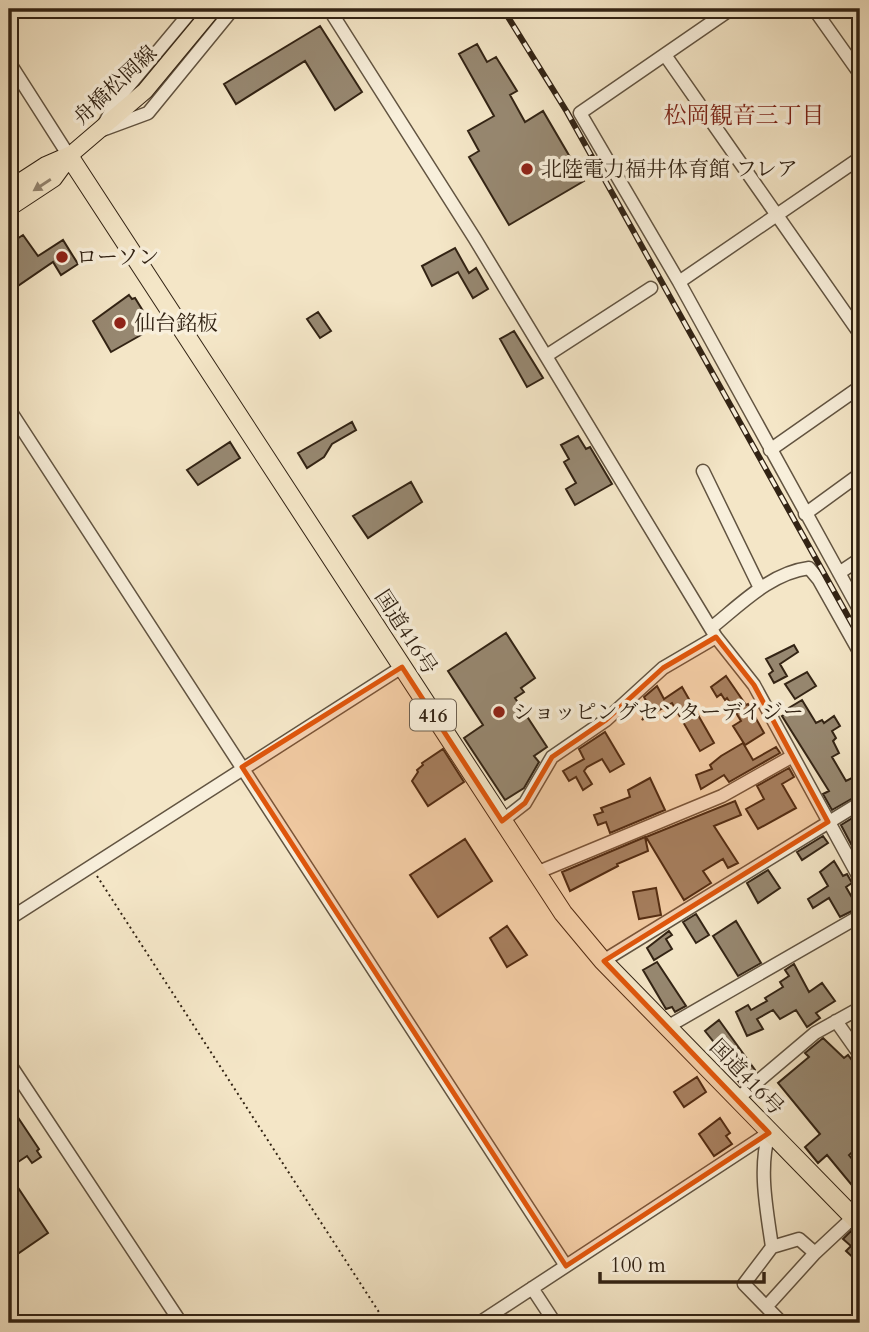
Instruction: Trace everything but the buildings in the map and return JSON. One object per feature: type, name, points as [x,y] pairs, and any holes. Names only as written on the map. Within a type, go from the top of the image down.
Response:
[{"type":"highway","points":[[9,190],[46,166],[69,156]]},
{"type":"highway","points":[[9,207],[53,178],[69,156]]},
{"type":"highway","name":"国道416号","points":[[69,156],[571,924],[603,961],[769,1133],[858,1217]]},
{"type":"main road","name":"舟橋松岡線","points":[[69,156],[145,91],[213,9]]},
{"type":"street","points":[[102,130],[117,100],[193,9]]},
{"type":"street","points":[[102,130],[148,113],[233,9]]},
{"type":"street","points":[[329,9],[546,356],[714,633],[754,685],[860,879]]},
{"type":"street","points":[[732,9],[580,113],[679,282],[860,611]]},
{"type":"street","points":[[814,9],[860,74]]},
{"type":"street","points":[[665,55],[860,334]]},
{"type":"street","points":[[9,62],[69,156]]},
{"type":"street","points":[[679,282],[860,158]]},
{"type":"street","points":[[546,356],[651,288]]},
{"type":"street","points":[[770,450],[860,387]]},
{"type":"street","points":[[9,409],[566,1266]]},
{"type":"street","points":[[704,471],[760,588]]},
{"type":"street","points":[[805,514],[860,474]]},
{"type":"street","points":[[839,573],[860,559]]},
{"type":"street","points":[[502,821],[525,803],[552,757],[606,720],[663,668],[714,633],[760,588],[792,570],[808,568],[819,580],[860,653]]},
{"type":"street","points":[[9,919],[242,767],[402,667]]},
{"type":"street","points":[[536,873],[722,796],[791,757]]},
{"type":"street","points":[[603,961],[860,803]]},
{"type":"street","points":[[667,1027],[860,916]]},
{"type":"street","points":[[737,1099],[816,1033],[860,1008]]},
{"type":"street","points":[[836,1021],[860,1055]]},
{"type":"street","points":[[9,1063],[181,1323]]},
{"type":"street","points":[[479,1323],[769,1133]]},
{"type":"street","points":[[769,1133],[766,1145],[766,1217],[772,1247]]},
{"type":"street","points":[[767,1306],[814,1253],[858,1217]]},
{"type":"street","points":[[782,1323],[744,1284],[772,1247],[799,1239],[814,1253]]},
{"type":"street","points":[[532,1288],[555,1323]]},
{"type":"path","points":[[91,866],[386,1323]]},
{"type":"highlighted area","points":[[716,637],[754,685],[828,822],[604,961],[769,1133],[566,1266],[242,767],[402,667],[502,821],[525,803],[552,757],[606,720],[663,668]]},
{"type":"railway","points":[[503,9],[567,112],[860,638]]},
{"type":"place","name":"北陸電力福井体育館 フレア","points":[[527,169]]},
{"type":"place","name":"ローソン","points":[[62,257]]},
{"type":"place","name":"仙台銘板","points":[[120,323]]},
{"type":"place","name":"ショッピングセンターデイジー","points":[[499,712]]},
{"type":"district","name":"松岡観音三丁目","points":[[744,115]]}]
